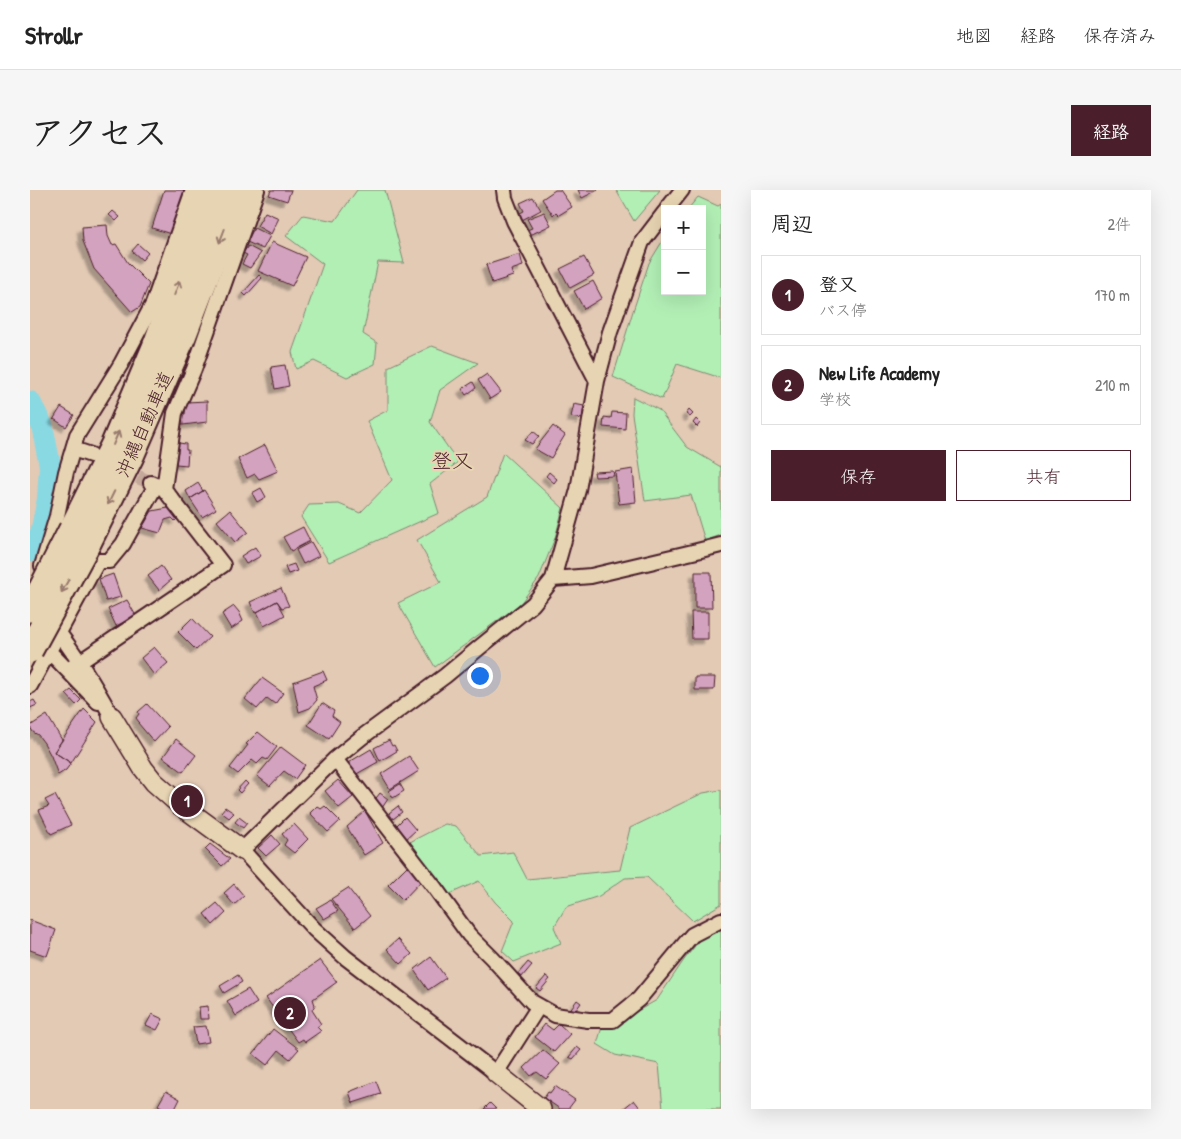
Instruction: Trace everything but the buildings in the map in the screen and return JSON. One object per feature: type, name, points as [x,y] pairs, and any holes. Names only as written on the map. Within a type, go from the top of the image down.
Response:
[{"type":"highway","name":"沖縄自動車道","points":[[37,659],[114,444],[151,356],[213,190]]},
{"type":"highway","name":"沖縄自動車道","points":[[30,609],[42,588],[80,536],[131,456],[184,334],[239,190]]},
{"type":"street","points":[[42,566],[57,516],[66,472],[78,435],[121,364],[153,304],[193,190]]},
{"type":"street","points":[[30,686],[37,659],[59,633],[98,561],[109,561],[123,544],[157,486],[176,413],[194,369],[257,190]]},
{"type":"street","points":[[504,190],[504,198],[514,221],[597,381]]},
{"type":"street","points":[[671,205],[682,190]]},
{"type":"street","points":[[242,850],[335,759],[480,648],[533,604],[553,579],[578,490],[597,381],[610,332],[642,242],[661,217]]},
{"type":"street","points":[[73,449],[91,455]]},
{"type":"street","points":[[37,659],[74,666],[223,565],[157,486]]},
{"type":"street","points":[[553,579],[591,576],[721,545]]},
{"type":"street","points":[[30,597],[59,633],[74,666],[112,717],[143,768],[154,782],[179,804],[242,850],[314,930],[345,957],[541,1109]]},
{"type":"street","points":[[30,632],[37,659]]},
{"type":"street","points":[[335,759],[469,935],[532,1002],[555,1015],[588,1020],[613,1020],[639,999],[692,935],[721,920]]},
{"type":"street","points":[[496,1073],[539,1006]]},
{"type":"green space","points":[[357,190],[385,190],[404,263],[378,262],[363,334],[377,343],[375,364],[347,377],[314,361],[296,369],[292,352],[323,264],[286,236],[303,215],[335,221]]},
{"type":"green space","points":[[616,190],[660,190],[634,221]]},
{"type":"green space","points":[[698,197],[718,206],[721,204],[721,378],[677,364],[662,399],[613,377],[649,263],[661,244],[661,295],[706,295],[706,205],[691,205]]},
{"type":"green space","points":[[432,346],[478,363],[440,390],[430,422],[458,462],[430,484],[439,513],[329,562],[301,517],[309,505],[339,504],[360,513],[392,480],[367,421],[388,410],[388,367]]},
{"type":"green space","points":[[633,397],[659,410],[687,447],[721,467],[721,535],[705,541],[691,495],[645,501],[632,414]]},
{"type":"green space","points":[[503,453],[563,508],[555,538],[539,578],[520,604],[435,667],[398,603],[441,582],[417,540],[487,497]]},
{"type":"green space","points":[[721,790],[721,904],[693,921],[647,877],[625,878],[599,896],[566,907],[554,927],[561,943],[514,962],[502,951],[514,921],[495,902],[479,881],[445,896],[408,843],[445,824],[456,826],[481,856],[513,852],[527,879],[620,870],[630,828],[703,793]]},
{"type":"green space","points":[[721,918],[721,1109],[663,1109],[659,1064],[615,1055],[597,1044],[602,1027],[618,1022],[657,1000],[684,960],[712,924]]},
{"type":"waterway","points":[[30,402],[42,425],[50,466],[48,499],[41,533],[30,551]]},
{"type":"tunnel","points":[[119,468],[151,483]]},
{"type":"place","name":"登又","points":[[187,801]]},
{"type":"place","name":"New Life Academy","points":[[290,1013]]},
{"type":"district","name":"登又","points":[[452,461]]}]
